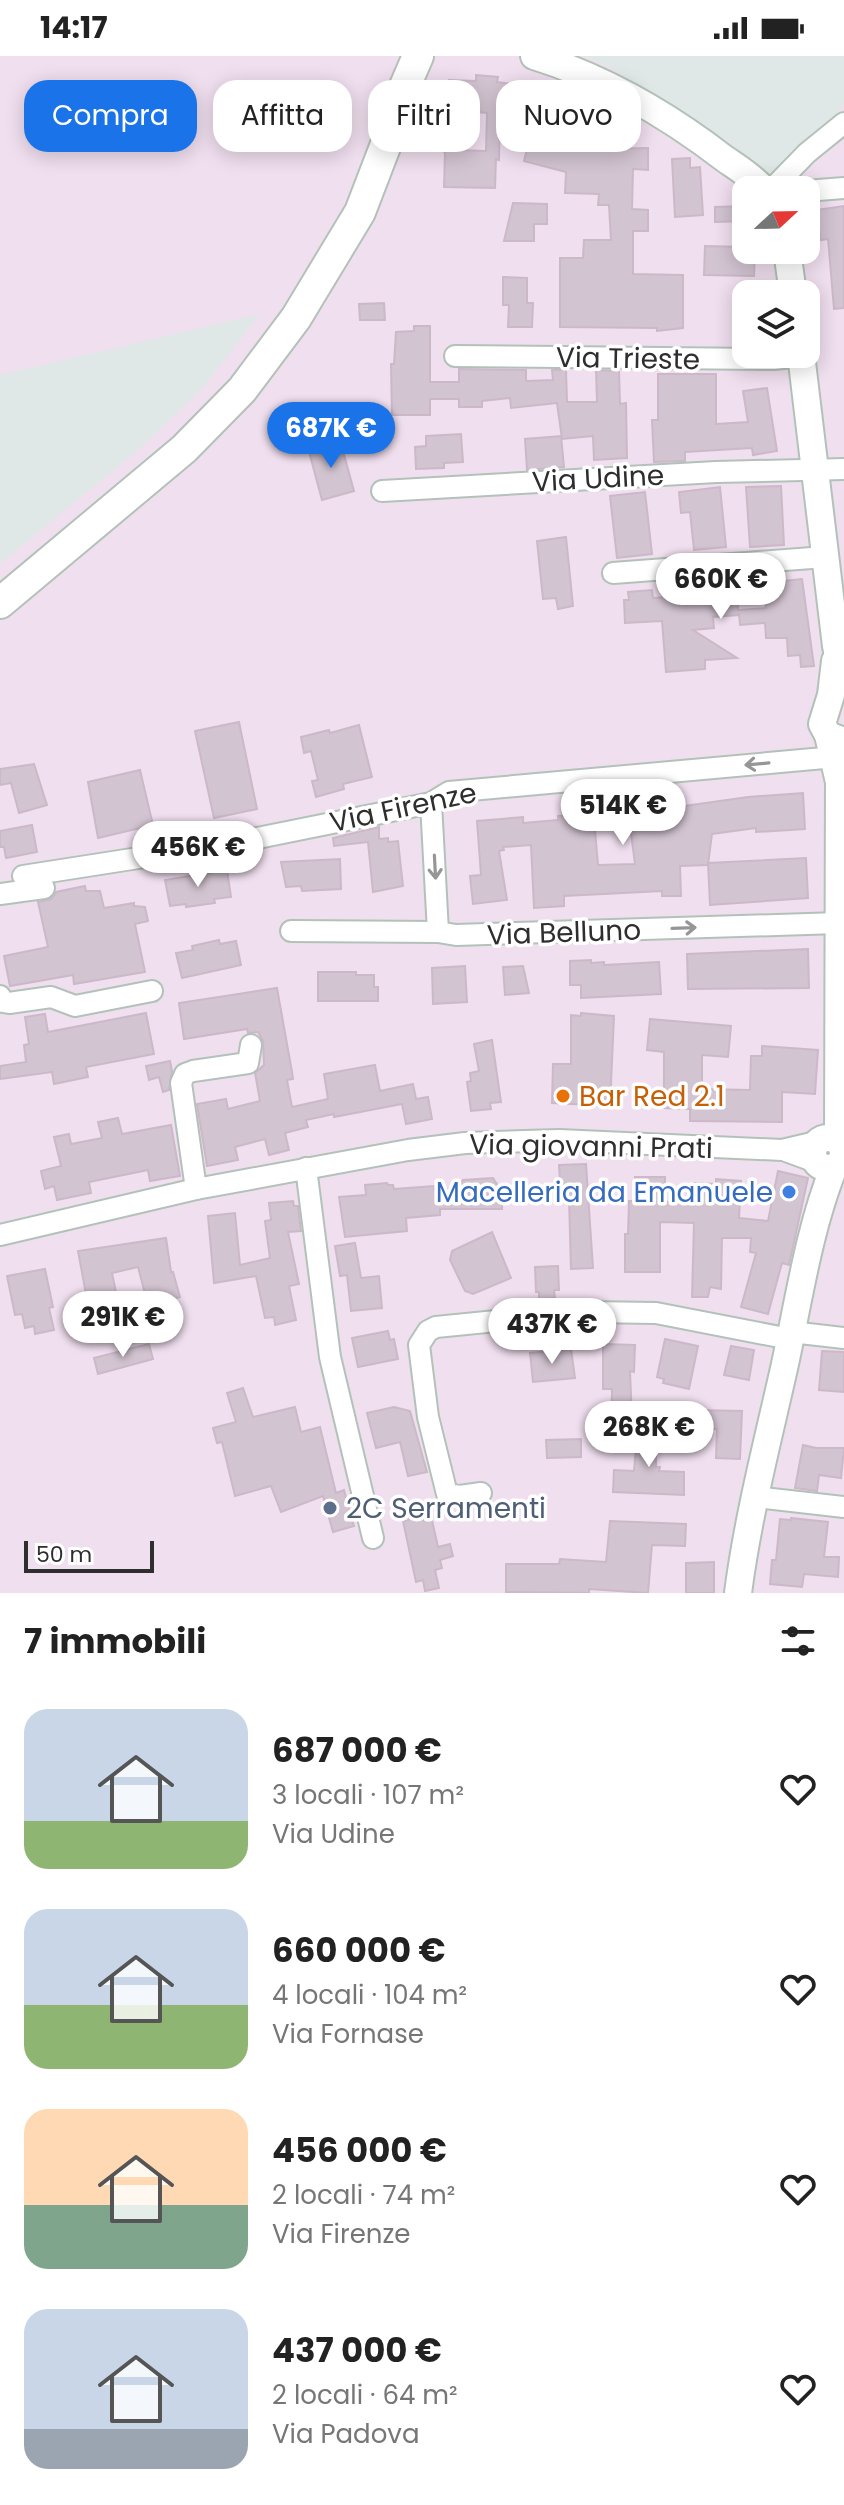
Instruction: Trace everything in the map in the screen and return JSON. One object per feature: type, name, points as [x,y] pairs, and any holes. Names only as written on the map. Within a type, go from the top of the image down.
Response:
[{"type":"main road","points":[[394,56],[397,80]]},
{"type":"main road","points":[[408,80],[418,56]]},
{"type":"main road","points":[[0,603],[184,449],[242,390],[296,318],[360,212],[383,152]]},
{"type":"main road","points":[[0,620],[45,582],[55,558]]},
{"type":"street","points":[[534,56],[582,73],[621,92],[712,149],[746,176]]},
{"type":"street","points":[[785,176],[844,123]]},
{"type":"street","points":[[820,190],[844,188]]},
{"type":"street","name":"Via Trieste","points":[[455,356],[732,359]]},
{"type":"street","points":[[803,368],[836,646],[844,683]]},
{"type":"street","name":"Via Udine","points":[[382,491],[716,472],[844,469]]},
{"type":"street","points":[[613,573],[825,557]]},
{"type":"street","points":[[738,1593],[755,1497],[818,1214],[824,1153],[838,1098],[838,754],[824,730],[822,718],[836,705],[836,646]]},
{"type":"street","name":"Via Firenze","points":[[23,876],[228,844],[431,803],[449,792],[838,754]]},
{"type":"street","points":[[431,803],[438,932]]},
{"type":"street","points":[[0,894],[44,888]]},
{"type":"street","name":"Via Belluno","points":[[291,931],[438,932],[456,935],[838,923]]},
{"type":"street","points":[[0,996],[3,1002],[9,1003],[51,997],[75,1006],[152,991]]},
{"type":"street","points":[[196,1189],[181,1083],[185,1074],[193,1071],[248,1063],[251,1045]]},
{"type":"street","name":"Via giovanni Prati","points":[[0,1235],[196,1189],[408,1150],[499,1141],[559,1140],[824,1153]]},
{"type":"street","points":[[306,1168],[330,1357],[373,1538]]},
{"type":"street","points":[[481,1493],[447,1494],[428,1417],[419,1345],[428,1331],[436,1327],[587,1312],[656,1313],[791,1335],[844,1338]]},
{"type":"street","points":[[755,1497],[844,1507]]},
{"type":"shaded area","points":[[581,56],[844,56],[844,104],[834,121],[779,171],[764,174],[729,142],[641,87],[641,80],[631,80],[610,67]]},
{"type":"shaded area","points":[[260,314],[201,390],[137,451],[0,564],[0,375]]},
{"type":"building","points":[[476,75],[498,77],[496,152],[499,152],[499,160],[496,159],[495,188],[444,187],[445,152],[486,151],[487,113],[480,112],[480,80],[476,80]]},
{"type":"building","points":[[641,148],[648,148],[648,170],[633,169],[632,209],[648,210],[648,231],[633,231],[633,274],[683,275],[683,328],[657,331],[657,328],[560,327],[560,258],[583,258],[584,240],[611,240],[609,205],[598,205],[599,194],[565,193],[566,172],[524,161],[526,152],[641,152]]},
{"type":"building","points":[[690,158],[690,168],[700,167],[703,215],[675,217],[672,159]]},
{"type":"building","points":[[513,203],[547,204],[547,224],[534,224],[534,241],[504,241]]},
{"type":"building","points":[[732,206],[732,221],[715,222],[715,207]]},
{"type":"building","points":[[844,206],[844,308],[834,309],[828,239],[821,240],[820,209]]},
{"type":"building","points":[[705,246],[732,247],[732,264],[754,264],[754,276],[704,275]]},
{"type":"building","points":[[503,277],[527,278],[527,303],[533,303],[532,327],[508,327],[509,305],[503,305]]},
{"type":"building","points":[[384,303],[385,320],[360,320],[359,304]]},
{"type":"building","points":[[414,326],[430,326],[430,382],[459,382],[459,369],[526,370],[526,381],[553,380],[552,370],[566,370],[567,402],[597,402],[596,370],[619,371],[620,404],[626,403],[627,458],[594,460],[593,436],[562,439],[557,403],[511,408],[510,398],[482,401],[482,407],[459,407],[459,399],[430,399],[430,415],[392,415],[391,364],[394,364],[396,332],[414,331]]},
{"type":"building","points":[[658,374],[716,374],[716,424],[748,422],[743,391],[767,388],[777,451],[753,455],[752,448],[685,452],[685,461],[654,462],[652,420],[658,420]]},
{"type":"building","points":[[461,434],[463,462],[444,463],[444,468],[416,469],[415,447],[426,446],[426,436]]},
{"type":"building","points":[[561,436],[564,467],[527,470],[525,439]]},
{"type":"building","points":[[340,440],[354,491],[322,500],[308,448]]},
{"type":"building","points":[[781,486],[784,545],[750,547],[746,487]]},
{"type":"building","points":[[720,487],[726,547],[694,550],[690,512],[681,513],[679,492]]},
{"type":"building","points":[[645,492],[652,554],[617,558],[610,496]]},
{"type":"building","points":[[566,537],[573,606],[558,609],[556,598],[543,599],[537,541]]},
{"type":"building","points":[[802,579],[814,666],[801,667],[800,655],[788,656],[787,638],[766,638],[765,623],[740,625],[739,613],[713,617],[714,628],[693,630],[737,658],[705,660],[705,669],[666,672],[662,621],[625,623],[624,600],[629,600],[628,592],[652,590],[653,598],[683,596],[683,589],[737,585],[738,610],[766,608],[763,587],[774,585],[774,582]]},
{"type":"building","points":[[239,722],[257,809],[214,818],[195,731]]},
{"type":"building","points":[[359,725],[372,777],[343,784],[344,789],[316,797],[312,781],[318,780],[311,751],[304,753],[301,737]]},
{"type":"building","points":[[34,764],[47,805],[19,813],[11,783],[0,785],[0,769]]},
{"type":"building","points":[[140,770],[153,825],[98,838],[88,782]]},
{"type":"building","points":[[803,793],[805,829],[756,832],[756,828],[712,834],[708,865],[680,866],[681,896],[662,896],[662,891],[564,896],[564,906],[534,908],[531,845],[503,847],[504,850],[499,851],[507,900],[473,904],[470,876],[481,875],[477,821],[523,817],[523,823],[583,815],[583,819],[594,818],[598,865],[635,864],[631,833],[623,834],[619,805],[650,801],[652,809],[663,809]]},
{"type":"building","points":[[32,825],[37,852],[6,858],[4,847],[0,847],[0,831]]},
{"type":"building","points":[[379,827],[379,839],[398,841],[403,886],[373,892],[368,842],[334,846],[333,838]]},
{"type":"building","points":[[806,858],[808,898],[710,905],[708,863]]},
{"type":"building","points":[[340,859],[341,889],[302,891],[301,886],[286,887],[281,862]]},
{"type":"building","points":[[227,870],[231,897],[214,899],[215,903],[170,906],[165,880]]},
{"type":"building","points":[[85,886],[86,891],[100,891],[104,908],[134,903],[134,906],[145,907],[148,921],[135,924],[145,972],[74,984],[73,975],[10,986],[4,956],[48,947],[38,902],[51,899],[56,892]]},
{"type":"building","points":[[219,940],[220,944],[236,941],[241,965],[182,978],[176,953]]},
{"type":"building","points":[[808,949],[809,988],[688,989],[687,954]]},
{"type":"building","points":[[591,960],[591,963],[604,962],[604,965],[659,962],[661,994],[581,998],[581,985],[570,985],[570,961]]},
{"type":"building","points":[[465,966],[467,1002],[433,1004],[432,968]]},
{"type":"building","points":[[523,966],[529,993],[505,995],[503,967]]},
{"type":"building","points":[[318,972],[374,975],[378,1001],[318,1001]]},
{"type":"building","points":[[277,988],[293,1079],[287,1080],[292,1107],[328,1099],[324,1074],[375,1065],[380,1091],[413,1084],[416,1099],[428,1097],[432,1119],[406,1124],[402,1104],[334,1117],[334,1114],[306,1120],[308,1127],[285,1133],[289,1150],[269,1155],[265,1139],[235,1147],[238,1160],[207,1166],[197,1104],[226,1099],[228,1109],[260,1101],[255,1073],[264,1065],[263,1041],[258,1032],[248,1033],[247,1029],[184,1039],[179,1003]]},
{"type":"building","points":[[146,1013],[154,1054],[86,1067],[88,1077],[54,1084],[52,1072],[0,1079],[0,1066],[26,1062],[24,1045],[29,1044],[25,1017],[45,1014],[48,1032]]},
{"type":"building","points":[[581,1013],[614,1016],[610,1106],[552,1103],[553,1064],[571,1064],[571,1015],[581,1016]]},
{"type":"building","points":[[650,1019],[731,1026],[728,1057],[702,1055],[702,1089],[750,1090],[751,1056],[762,1056],[762,1046],[818,1050],[815,1094],[782,1092],[782,1122],[690,1121],[690,1109],[664,1108],[664,1052],[647,1050]]},
{"type":"building","points":[[492,1040],[501,1102],[490,1103],[491,1109],[471,1111],[467,1082],[471,1081],[470,1073],[479,1071],[474,1044]]},
{"type":"building","points":[[170,1061],[169,1090],[163,1092],[159,1077],[149,1080],[146,1066]]},
{"type":"building","points":[[118,1118],[122,1134],[171,1125],[180,1176],[150,1181],[148,1170],[89,1182],[91,1193],[57,1200],[54,1186],[45,1189],[41,1171],[61,1166],[54,1137],[69,1134],[71,1144],[102,1138],[98,1122]]},
{"type":"building","points":[[586,1164],[593,1268],[571,1269],[569,1199],[556,1200],[555,1181],[560,1181],[559,1165]]},
{"type":"building","points":[[778,1171],[808,1178],[789,1265],[782,1263],[768,1314],[741,1307],[756,1253],[750,1252],[751,1238],[722,1238],[721,1289],[710,1287],[708,1297],[692,1297],[694,1223],[660,1222],[660,1272],[625,1272],[625,1234],[628,1234],[629,1201],[635,1201],[635,1177],[665,1177],[665,1202],[693,1200],[694,1183],[716,1184],[716,1179],[741,1181],[739,1218],[768,1221]]},
{"type":"building","points":[[493,1178],[502,1192],[502,1209],[440,1209],[440,1215],[406,1218],[407,1231],[345,1237],[339,1197],[366,1195],[365,1185],[387,1183],[394,1189],[434,1186],[434,1190],[457,1188],[463,1180]]},
{"type":"building","points":[[293,1201],[294,1206],[298,1206],[301,1231],[288,1232],[299,1284],[289,1286],[296,1320],[275,1325],[274,1317],[265,1318],[256,1276],[214,1283],[208,1216],[235,1213],[240,1265],[270,1258],[265,1221],[271,1220],[269,1203]]},
{"type":"building","points":[[492,1232],[511,1278],[473,1294],[465,1291],[450,1260],[452,1251]]},
{"type":"building","points":[[166,1238],[171,1272],[180,1297],[148,1305],[138,1267],[112,1273],[118,1302],[111,1303],[115,1328],[82,1335],[77,1307],[88,1305],[78,1251]]},
{"type":"building","points":[[355,1243],[361,1278],[379,1276],[382,1308],[351,1311],[347,1275],[340,1276],[335,1246]]},
{"type":"building","points":[[558,1266],[559,1290],[554,1290],[555,1298],[539,1299],[535,1267]]},
{"type":"building","points":[[45,1269],[54,1330],[35,1334],[34,1326],[25,1328],[22,1314],[15,1315],[7,1276]]},
{"type":"building","points":[[388,1331],[390,1340],[394,1339],[398,1359],[358,1367],[352,1338]]},
{"type":"building","points":[[665,1339],[698,1346],[689,1389],[663,1383],[664,1379],[657,1377]]},
{"type":"building","points":[[149,1344],[153,1359],[98,1374],[94,1358]]},
{"type":"building","points":[[603,1344],[635,1345],[634,1372],[630,1371],[633,1444],[611,1444],[612,1389],[603,1389]]},
{"type":"building","points":[[731,1346],[754,1350],[749,1380],[724,1375]]},
{"type":"building","points":[[571,1349],[575,1378],[533,1382],[530,1353]]},
{"type":"building","points":[[822,1351],[844,1352],[844,1392],[819,1390]]},
{"type":"building","points":[[243,1388],[253,1417],[295,1407],[301,1432],[320,1427],[336,1493],[344,1490],[354,1526],[333,1532],[323,1496],[281,1512],[271,1486],[235,1496],[222,1442],[217,1443],[213,1428],[236,1422],[227,1393]]},
{"type":"building","points":[[394,1407],[410,1411],[427,1472],[408,1476],[400,1442],[376,1448],[367,1413]]},
{"type":"building","points":[[650,1407],[656,1408],[656,1467],[660,1467],[659,1471],[684,1472],[684,1495],[613,1492],[614,1470],[634,1471],[636,1448],[641,1449]]},
{"type":"building","points":[[697,1410],[742,1411],[740,1459],[716,1458],[717,1429],[696,1428]]},
{"type":"building","points":[[581,1439],[581,1457],[547,1458],[546,1440]]},
{"type":"building","points":[[803,1445],[844,1448],[841,1478],[819,1475],[817,1491],[795,1488]]},
{"type":"building","points":[[421,1505],[424,1521],[432,1520],[438,1547],[450,1544],[453,1556],[440,1560],[442,1568],[435,1570],[439,1588],[425,1591],[423,1580],[416,1582],[403,1521],[409,1520],[406,1508]]},
{"type":"building","points":[[780,1519],[828,1522],[824,1557],[839,1557],[838,1577],[804,1574],[802,1587],[770,1584]]},
{"type":"building","points":[[610,1521],[686,1524],[685,1546],[652,1545],[648,1593],[589,1589],[589,1593],[506,1592],[506,1564],[559,1564],[560,1559],[606,1562]]},
{"type":"building","points":[[714,1562],[714,1593],[686,1593],[686,1563]]},
{"type":"place","name":"Bar Red 2.1","points":[[563,1096]]},
{"type":"place","name":"Macelleria da Emanuele","points":[[789,1192]]},
{"type":"place","name":"2C Serramenti","points":[[330,1508]]}]
